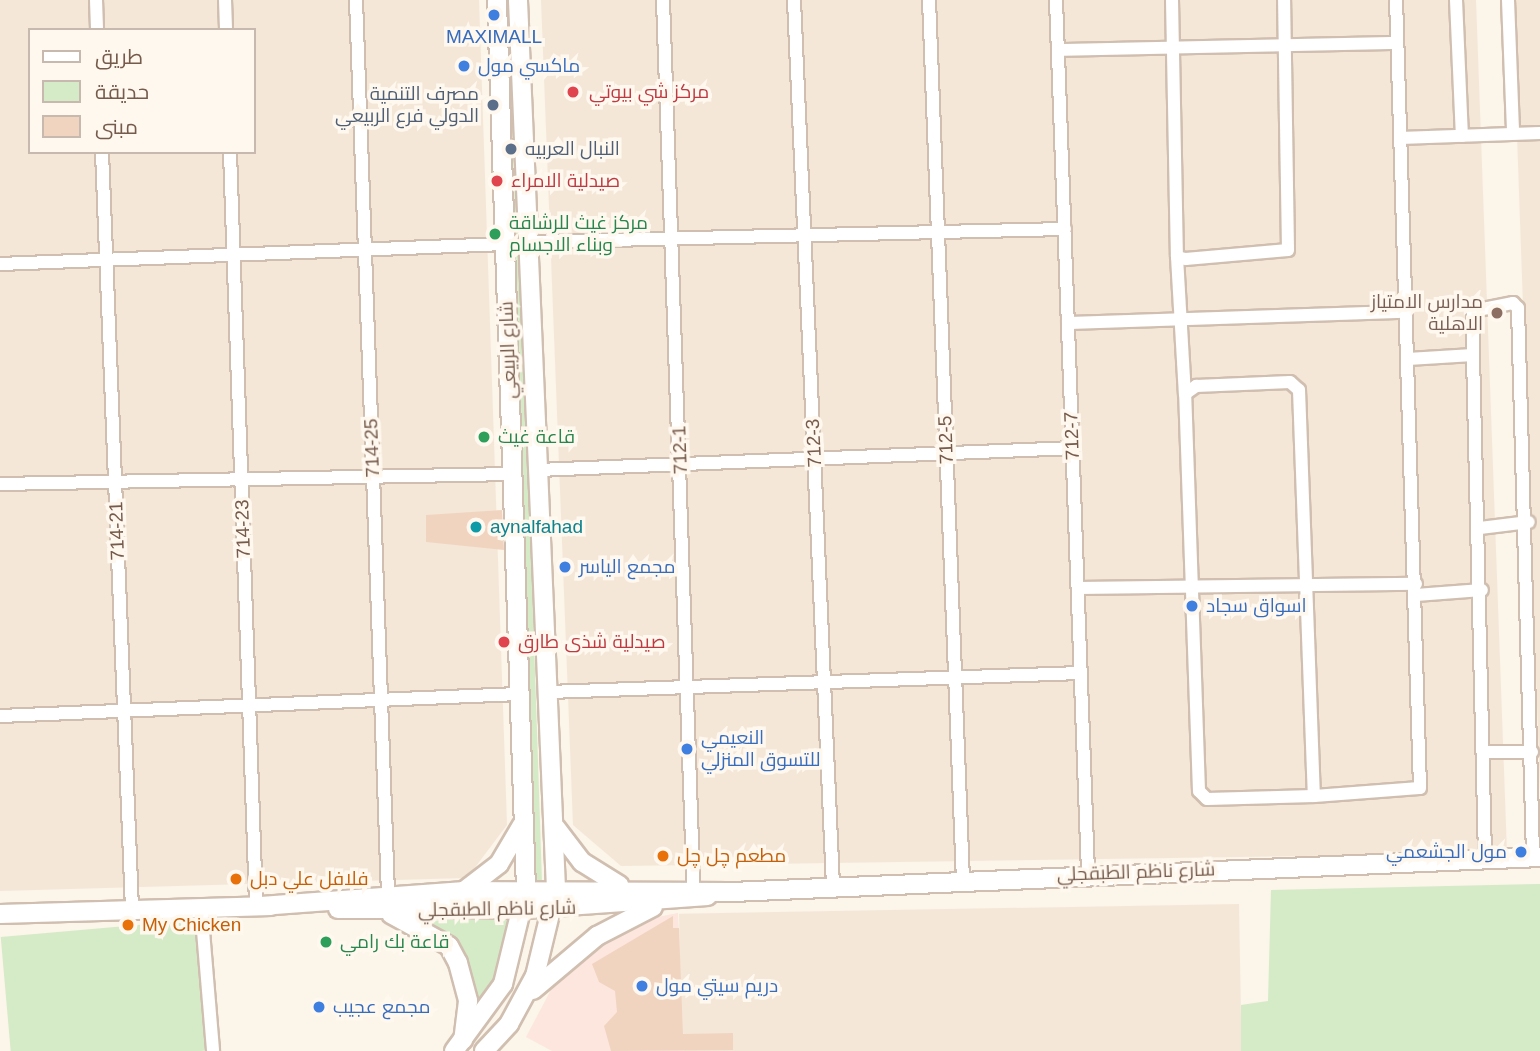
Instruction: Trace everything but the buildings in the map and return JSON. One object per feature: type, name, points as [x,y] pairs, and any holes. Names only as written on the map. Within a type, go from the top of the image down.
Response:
[{"type":"main road","name":"شارع الربيعي","points":[[459,1046],[503,984],[525,909],[526,890],[497,0]]},
{"type":"main road","name":"شارع الربيعي","points":[[509,1024],[545,952],[555,908],[556,889],[518,0]]},
{"type":"main road","points":[[500,107],[521,107]]},
{"type":"main road","points":[[464,891],[499,864],[524,822]]},
{"type":"main road","points":[[555,826],[598,876],[632,888]]},
{"type":"main road","name":"شارع ناظم الطبقجلي","points":[[386,904],[464,891],[632,888],[694,894],[1088,873],[1537,857]]},
{"type":"main road","name":"شارع ناظم الطبقجلي","points":[[0,914],[386,904],[525,909],[660,904],[694,894]]},
{"type":"main road","points":[[386,904],[449,946],[468,1000],[459,1046]]},
{"type":"main road","points":[[484,1051],[574,952],[660,904]]},
{"type":"street","points":[[96,0],[97,28]]},
{"type":"street","points":[[225,0],[226,28]]},
{"type":"street","name":"714-25","points":[[356,0],[386,904]]},
{"type":"street","name":"712-1","points":[[663,0],[689,687],[694,894]]},
{"type":"street","name":"712-3","points":[[794,0],[833,885]]},
{"type":"street","name":"712-5","points":[[929,0],[963,880]]},
{"type":"street","name":"712-7","points":[[1056,0],[1088,873]]},
{"type":"street","points":[[1172,0],[1178,319],[1185,394],[1201,796],[1314,796],[1420,788],[1396,0]]},
{"type":"street","points":[[1177,257],[1288,250],[1284,0]]},
{"type":"street","points":[[1456,0],[1462,136]]},
{"type":"street","points":[[1508,0],[1513,133]]},
{"type":"street","points":[[1058,50],[1397,43]]},
{"type":"street","points":[[1400,138],[1540,133]]},
{"type":"street","name":"714-21","points":[[102,154],[132,910]]},
{"type":"street","name":"714-23","points":[[230,154],[258,906]]},
{"type":"street","points":[[528,243],[1065,229]]},
{"type":"street","points":[[0,264],[505,244]]},
{"type":"street","points":[[1485,858],[1482,590],[1473,355],[1474,311],[1513,303],[1518,307],[1534,508],[1529,522],[1532,752],[1537,857]]},
{"type":"street","points":[[1068,323],[1406,312]]},
{"type":"street","points":[[1408,359],[1473,355]]},
{"type":"street","points":[[1185,394],[1196,386],[1296,385],[1307,586],[1314,796]]},
{"type":"street","points":[[538,470],[1073,448]]},
{"type":"street","points":[[0,484],[512,474]]},
{"type":"street","points":[[1480,528],[1529,522]]},
{"type":"street","points":[[1078,588],[1307,586],[1482,590]]},
{"type":"street","points":[[548,692],[1081,673]]},
{"type":"street","points":[[0,716],[519,694]]},
{"type":"street","points":[[1484,752],[1532,752]]},
{"type":"street","points":[[201,907],[213,1051]]},
{"type":"shaded area","points":[[0,0],[479,0],[507,825],[467,878],[0,891]]},
{"type":"shaded area","points":[[541,0],[1476,0],[1507,853],[621,866],[573,825]]},
{"type":"shaded area","points":[[1512,0],[1540,0],[1540,790],[1517,135]]},
{"type":"shaded area","points":[[1239,904],[1242,1051],[681,1051],[679,914]]},
{"type":"shaded area","points":[[678,913],[684,1051],[552,1051],[526,1037],[553,986],[586,956],[653,918]]},
{"type":"green space","points":[[512,122],[517,124],[542,883],[536,879]]},
{"type":"green space","points":[[1540,884],[1540,1051],[1241,1051],[1241,1005],[1268,1001],[1271,890]]},
{"type":"green space","points":[[514,916],[497,973],[478,1007],[466,955],[430,921]]},
{"type":"green space","points":[[195,920],[206,1051],[11,1051],[1,937]]},
{"type":"place","name":"MAXIMALL","points":[[494,15]]},
{"type":"place","name":"ماكسي مول","points":[[464,66]]},
{"type":"place","name":"مركز شي بيوتي","points":[[573,92]]},
{"type":"place","name":"مصرف التنمية الدولي فرع الربيعي","points":[[493,105]]},
{"type":"place","name":"النبال العربيه","points":[[511,149]]},
{"type":"place","name":"صيدلية الامراء","points":[[497,181]]},
{"type":"place","name":"مركز غيث للرشاقة وبناء الاجسام","points":[[495,234]]},
{"type":"place","name":"مدارس الامتياز الاهلية","points":[[1497,313]]},
{"type":"place","name":"قاعة غيث","points":[[484,437]]},
{"type":"place","name":"aynalfahad","points":[[476,527]]},
{"type":"place","name":"مجمع الياسر","points":[[565,567]]},
{"type":"place","name":"اسواق سجاد","points":[[1192,606]]},
{"type":"place","name":"صيدلية شذى طارق","points":[[504,642]]},
{"type":"place","name":"النعيمي للتسوق المنزلي","points":[[687,749]]},
{"type":"place","name":"مول الجشعمي","points":[[1521,852]]},
{"type":"place","name":"مطعم چل چل","points":[[663,856]]},
{"type":"place","name":"فلافل علي دبل","points":[[236,879]]},
{"type":"place","name":"My Chicken","points":[[128,925]]},
{"type":"place","name":"قاعة بك رامي","points":[[326,942]]},
{"type":"place","name":"دريم سيتي مول","points":[[642,986]]},
{"type":"place","name":"مجمع عجيب","points":[[319,1007]]}]
